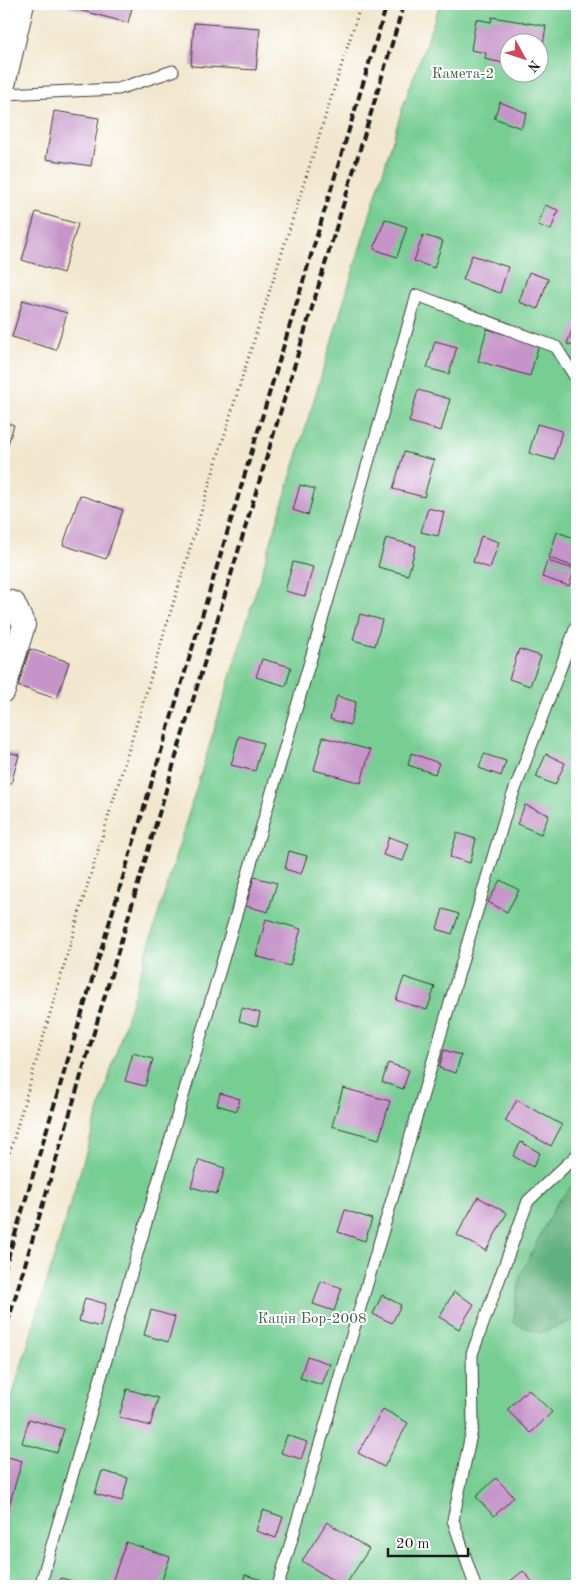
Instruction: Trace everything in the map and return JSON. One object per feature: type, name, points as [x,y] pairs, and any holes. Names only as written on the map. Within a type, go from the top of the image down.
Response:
[{"type":"street","points":[[4,85],[23,4]]},
{"type":"street","points":[[4,600],[14,603],[24,625],[4,691]]},
{"type":"lane","points":[[4,94],[118,89],[174,71]]},
{"type":"lane","points":[[40,1586],[417,295],[556,347],[577,380]]},
{"type":"lane","points":[[278,1586],[506,813],[577,624]]},
{"type":"lane","points":[[475,1586],[453,1520],[473,1425],[472,1354],[528,1201],[577,1156]]},
{"type":"path","points":[[4,1172],[86,890],[236,396],[361,4]]},
{"type":"green space","name":"Кацін Бор-2008","points":[[440,4],[577,4],[577,1586],[4,1586],[4,1423],[403,106]]},
{"type":"green space","points":[[577,1180],[577,1319],[540,1333],[513,1323],[520,1276],[556,1204]]},
{"type":"building","points":[[69,4],[133,4],[128,23],[68,7]]},
{"type":"building","points":[[492,17],[546,26],[545,32],[498,32],[498,62],[485,59],[486,53],[471,50],[476,19],[491,22]]},
{"type":"building","points":[[194,23],[260,28],[256,70],[191,66]]},
{"type":"building","points":[[500,102],[527,113],[521,128],[494,118]]},
{"type":"building","points":[[54,111],[99,118],[91,166],[46,159]]},
{"type":"building","points":[[545,205],[558,210],[551,230],[538,225]]},
{"type":"building","points":[[36,212],[78,224],[63,273],[22,260]]},
{"type":"building","points":[[385,219],[407,227],[397,257],[374,249]]},
{"type":"building","points":[[423,235],[443,241],[434,268],[414,261]]},
{"type":"building","points":[[472,255],[508,267],[500,293],[463,280]]},
{"type":"building","points":[[529,272],[548,279],[538,309],[519,302]]},
{"type":"building","points":[[23,300],[67,313],[56,350],[12,337]]},
{"type":"building","points":[[574,324],[577,325],[577,347],[567,344]]},
{"type":"building","points":[[487,329],[539,344],[530,376],[478,361]]},
{"type":"building","points":[[435,341],[457,347],[449,374],[427,368]]},
{"type":"building","points":[[418,390],[450,399],[441,431],[409,422]]},
{"type":"building","points":[[4,422],[14,425],[4,457]]},
{"type":"building","points":[[537,424],[562,431],[554,460],[529,453]]},
{"type":"building","points":[[404,452],[434,460],[424,497],[393,489]]},
{"type":"building","points":[[300,485],[315,489],[308,515],[293,510]]},
{"type":"building","points":[[80,495],[123,510],[106,559],[63,545]]},
{"type":"building","points":[[428,508],[444,512],[438,536],[421,532]]},
{"type":"building","points":[[557,532],[577,539],[577,552],[573,566],[549,558]]},
{"type":"building","points":[[481,536],[499,542],[490,568],[473,562]]},
{"type":"building","points":[[386,538],[416,546],[408,575],[378,567]]},
{"type":"building","points":[[547,561],[575,569],[569,586],[542,577]]},
{"type":"building","points":[[293,562],[313,567],[305,596],[285,591]]},
{"type":"building","points":[[360,614],[382,620],[375,646],[353,640]]},
{"type":"building","points":[[30,649],[69,662],[57,699],[18,686]]},
{"type":"building","points":[[519,649],[541,656],[530,686],[509,679]]},
{"type":"building","points":[[262,659],[291,667],[286,686],[256,677]]},
{"type":"building","points":[[337,696],[356,702],[350,725],[330,719]]},
{"type":"building","points":[[239,736],[263,743],[255,771],[231,765]]},
{"type":"building","points":[[323,737],[370,750],[361,783],[314,770]]},
{"type":"building","points":[[4,751],[19,755],[11,784],[4,782]]},
{"type":"building","points":[[411,753],[439,763],[435,774],[408,765]]},
{"type":"building","points":[[484,754],[506,761],[501,776],[479,768]]},
{"type":"building","points":[[546,754],[565,763],[555,785],[536,777]]},
{"type":"building","points":[[525,805],[549,815],[541,834],[517,824]]},
{"type":"building","points":[[457,833],[476,839],[470,863],[450,857]]},
{"type":"building","points":[[389,837],[409,844],[403,861],[383,855]]},
{"type":"building","points":[[289,851],[307,856],[301,874],[285,869]]},
{"type":"building","points":[[254,877],[277,883],[268,912],[246,906]]},
{"type":"building","points":[[500,880],[519,890],[507,912],[488,902]]},
{"type":"building","points":[[443,909],[459,914],[452,934],[437,929]]},
{"type":"building","points":[[266,919],[301,929],[290,966],[256,956]]},
{"type":"building","points":[[404,977],[435,987],[427,1010],[396,1000]]},
{"type":"building","points":[[242,1008],[260,1013],[257,1026],[239,1021]]},
{"type":"building","points":[[444,1050],[461,1055],[456,1073],[439,1068]]},
{"type":"building","points":[[133,1053],[153,1059],[145,1086],[125,1081]]},
{"type":"building","points":[[388,1063],[409,1070],[403,1089],[382,1082]]},
{"type":"building","points":[[343,1088],[390,1101],[379,1139],[332,1126]]},
{"type":"building","points":[[220,1093],[240,1099],[237,1111],[217,1105]]},
{"type":"building","points":[[517,1100],[562,1125],[551,1146],[505,1121]]},
{"type":"building","points":[[521,1142],[540,1153],[533,1167],[513,1156]]},
{"type":"building","points":[[199,1160],[225,1168],[217,1194],[191,1187]]},
{"type":"building","points":[[478,1197],[507,1213],[486,1251],[457,1235]]},
{"type":"building","points":[[345,1210],[372,1219],[365,1241],[338,1232]]},
{"type":"building","points":[[321,1281],[342,1288],[334,1311],[313,1304]]},
{"type":"building","points":[[454,1292],[474,1304],[459,1329],[439,1317]]},
{"type":"building","points":[[382,1295],[401,1305],[392,1323],[373,1314]]},
{"type":"building","points":[[85,1298],[106,1304],[100,1327],[79,1321]]},
{"type":"building","points":[[151,1310],[175,1317],[168,1342],[144,1335]]},
{"type":"building","points":[[307,1356],[330,1364],[322,1385],[300,1378]]},
{"type":"building","points":[[127,1389],[158,1398],[150,1426],[119,1417]]},
{"type":"building","points":[[528,1389],[552,1412],[531,1433],[507,1410]]},
{"type":"building","points":[[383,1409],[408,1423],[384,1467],[358,1453]]},
{"type":"building","points":[[29,1419],[64,1429],[57,1453],[22,1443]]},
{"type":"building","points":[[287,1435],[307,1442],[301,1459],[281,1453]]},
{"type":"building","points":[[8,1457],[22,1461],[4,1523],[4,1472]]},
{"type":"building","points":[[102,1471],[128,1478],[122,1501],[95,1494]]},
{"type":"building","points":[[496,1478],[514,1497],[494,1516],[476,1497]]},
{"type":"building","points":[[263,1510],[283,1517],[276,1538],[256,1531]]},
{"type":"building","points":[[327,1522],[369,1549],[345,1586],[342,1586],[302,1561]]},
{"type":"building","points":[[126,1542],[170,1557],[160,1586],[111,1585]]},
{"type":"building","points":[[523,1571],[536,1586],[504,1586]]},
{"type":"building","points":[[245,1575],[262,1580],[260,1586],[242,1586]]},
{"type":"building","points":[[61,1578],[90,1586],[59,1586]]},
{"type":"railway","points":[[4,1271],[387,4]]},
{"type":"railway","points":[[4,1335],[180,743],[404,4]]},
{"type":"park label","name":"Камета-2","points":[[463,74]]}]
